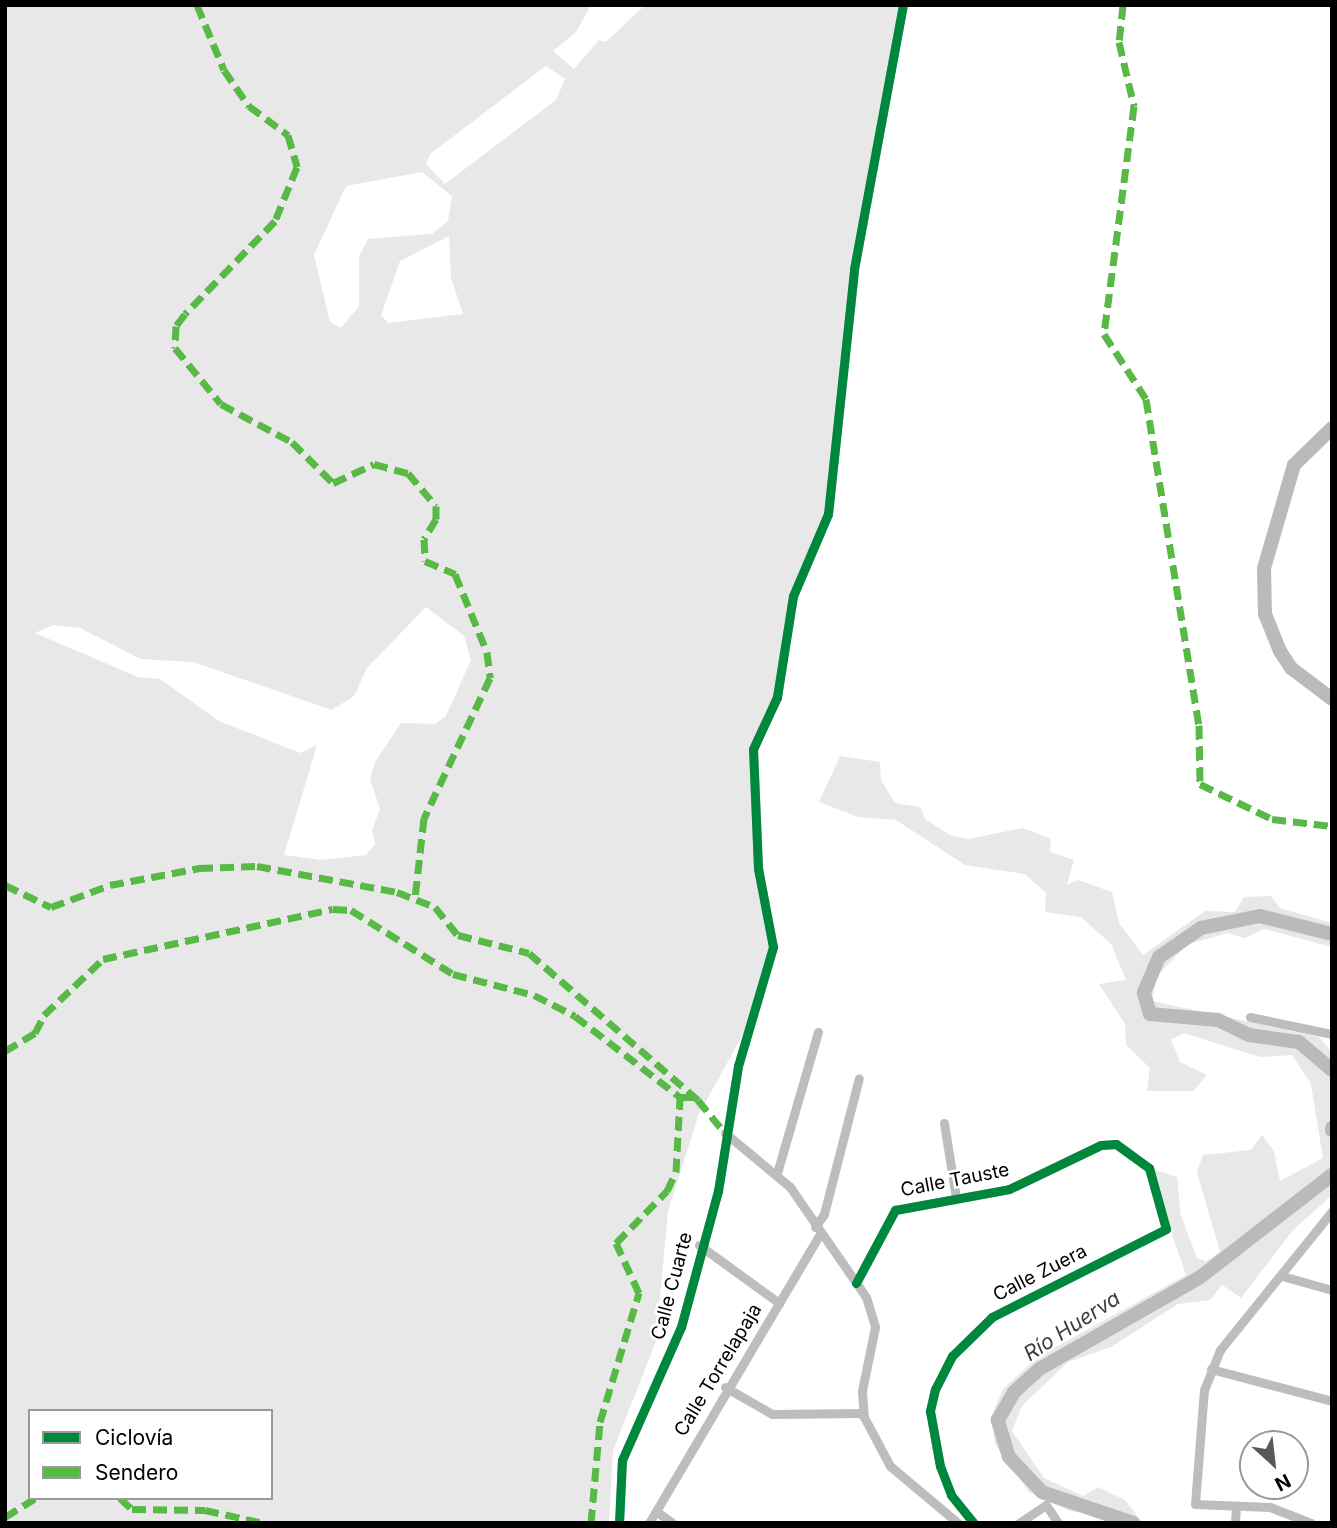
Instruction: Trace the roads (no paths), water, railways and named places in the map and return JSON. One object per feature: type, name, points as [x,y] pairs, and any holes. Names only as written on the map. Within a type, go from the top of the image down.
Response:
[{"type":"street","name":"Calle Cuarte","points":[[619,1523],[622,1460],[667,1369],[699,1245],[718,1191],[725,1133],[774,931],[758,868],[753,749],[777,696],[793,596],[811,565],[830,502],[854,269],[902,5]]},
{"type":"street","points":[[1250,1017],[1332,1034]]},
{"type":"street","points":[[777,1173],[818,1032]]},
{"type":"street","name":"Calle Torrelapaja","points":[[649,1523],[657,1513],[725,1387],[779,1303],[817,1232],[859,1078]]},
{"type":"street","points":[[944,1123],[956,1198]]},
{"type":"street","points":[[725,1133],[777,1173],[856,1283],[875,1327],[863,1413],[886,1460],[955,1521]]},
{"type":"street","name":"Calle Tauste","points":[[856,1283],[895,1210],[1009,1189],[1116,1144],[1149,1168],[1166,1229]]},
{"type":"street","points":[[1311,1523],[1270,1507],[1195,1504],[1203,1390],[1211,1369],[1332,1211]]},
{"type":"street","name":"Calle Zuera","points":[[974,1523],[951,1496],[930,1412],[953,1356],[992,1317],[1166,1229]]},
{"type":"street","points":[[699,1245],[779,1303]]},
{"type":"street","points":[[1282,1276],[1332,1290]]},
{"type":"street","points":[[1211,1369],[1332,1401]]},
{"type":"street","points":[[725,1387],[768,1413],[863,1413]]},
{"type":"street","points":[[1019,1523],[1046,1505],[1058,1523]]},
{"type":"street","points":[[1235,1523],[1236,1506]]},
{"type":"street","points":[[657,1513],[673,1523]]},
{"type":"waterway","name":"Río Huerva","points":[[1332,428],[1294,465],[1264,568],[1265,614],[1280,651],[1291,668],[1332,699]]},
{"type":"waterway","name":"Río Huerva","points":[[1332,934],[1260,916],[1201,928],[1159,957],[1144,993],[1150,1014],[1218,1020],[1249,1035],[1299,1042],[1332,1070]]},
{"type":"waterway","name":"Río Huerva","points":[[1133,1523],[1042,1492],[1009,1457],[998,1420],[1014,1392],[1041,1368],[1199,1278],[1332,1175]]}]
